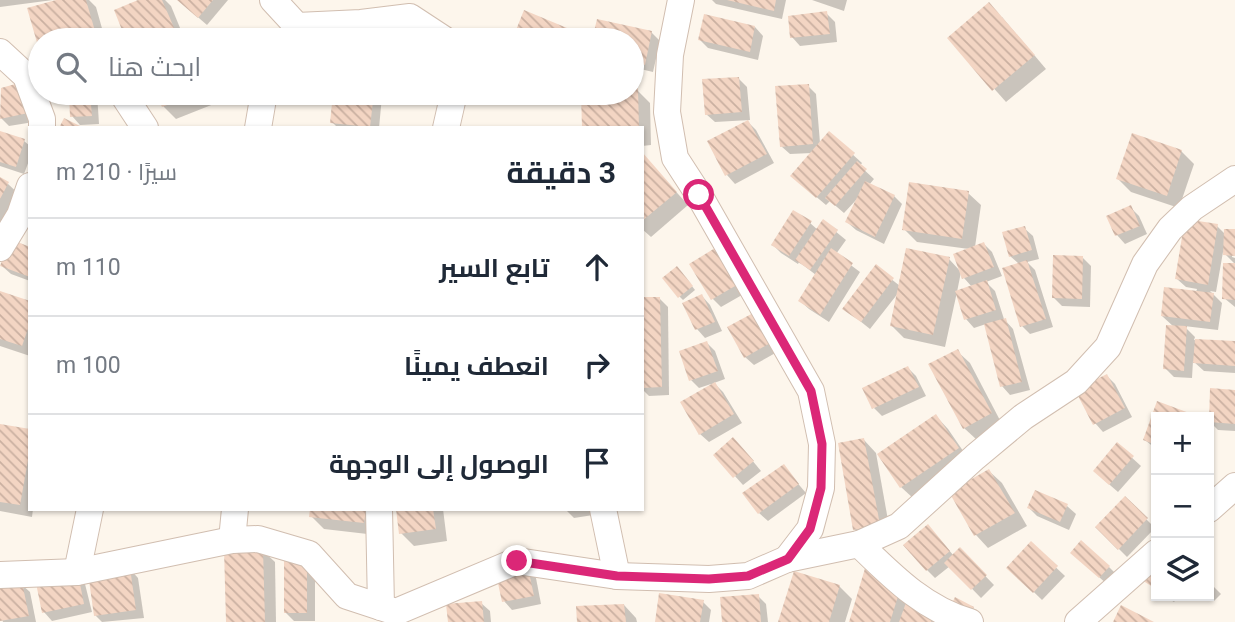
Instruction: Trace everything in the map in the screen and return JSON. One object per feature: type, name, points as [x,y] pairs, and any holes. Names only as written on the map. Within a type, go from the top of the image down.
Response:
[{"type":"street","points":[[273,0],[297,26],[410,17],[427,28]]},
{"type":"street","points":[[681,0],[670,55],[667,112],[675,158],[811,391],[822,444],[821,488],[810,529],[788,559]]},
{"type":"street","points":[[0,52],[26,76],[28,81]]},
{"type":"street","points":[[37,105],[42,126]]},
{"type":"street","points":[[130,105],[144,126]]},
{"type":"street","points":[[258,126],[262,105]]},
{"type":"street","points":[[446,126],[451,105]]},
{"type":"street","points":[[1,576],[77,572],[232,540],[258,539],[309,554],[347,596],[396,612],[517,561],[617,576],[709,579],[748,576],[788,559],[859,544],[900,526],[1023,417],[1076,382],[1108,347],[1145,264],[1170,229],[1192,208],[1235,178]]},
{"type":"street","points":[[0,248],[20,215],[28,192]]},
{"type":"street","points":[[1214,505],[1235,486]]},
{"type":"street","points":[[77,572],[90,511]]},
{"type":"street","points":[[232,540],[235,511]]},
{"type":"street","points":[[379,511],[381,607]]},
{"type":"street","points":[[603,511],[617,576]]},
{"type":"street","points":[[859,544],[909,592],[956,618],[970,622]]},
{"type":"street","points":[[1078,622],[1151,557]]},
{"type":"building","points":[[56,0],[86,0],[94,28],[33,28],[27,8]]},
{"type":"building","points":[[138,0],[162,0],[174,28],[121,28],[114,10]]},
{"type":"building","points":[[177,0],[213,0],[198,18]]},
{"type":"building","points":[[727,0],[776,0],[774,11]]},
{"type":"building","points":[[989,2],[1035,55],[992,91],[947,38]]},
{"type":"building","points":[[524,10],[567,28],[517,28]]},
{"type":"building","points":[[827,11],[830,34],[790,38],[788,16]]},
{"type":"building","points":[[704,14],[755,26],[750,52],[698,40]]},
{"type":"building","points":[[597,19],[638,28],[595,28]]},
{"type":"building","points":[[644,29],[652,31],[644,65]]},
{"type":"building","points":[[739,77],[742,112],[705,115],[702,79]]},
{"type":"building","points":[[19,83],[33,112],[0,119],[1,88]]},
{"type":"building","points":[[809,84],[813,144],[780,147],[775,86]]},
{"type":"building","points":[[70,105],[91,105],[92,116],[70,117]]},
{"type":"building","points":[[332,105],[373,105],[370,126],[330,123]]},
{"type":"building","points":[[581,105],[638,105],[639,126],[582,126]]},
{"type":"building","points":[[64,118],[80,126],[60,126]]},
{"type":"building","points":[[748,120],[767,154],[725,176],[707,141]]},
{"type":"building","points":[[0,131],[25,139],[16,167],[0,162]]},
{"type":"building","points":[[829,131],[855,153],[816,198],[790,176]]},
{"type":"building","points":[[1132,133],[1182,150],[1167,196],[1116,179]]},
{"type":"building","points":[[644,154],[677,192],[644,219]]},
{"type":"building","points":[[857,161],[867,169],[835,206],[825,198]]},
{"type":"building","points":[[0,177],[9,182],[0,199]]},
{"type":"building","points":[[865,181],[895,195],[875,237],[845,222]]},
{"type":"building","points":[[909,182],[969,191],[962,239],[902,230]]},
{"type":"building","points":[[1131,205],[1140,226],[1115,236],[1106,216]]},
{"type":"building","points":[[793,210],[812,221],[789,256],[771,245]]},
{"type":"building","points":[[823,219],[838,230],[810,270],[795,260]]},
{"type":"building","points":[[1185,219],[1218,224],[1208,285],[1175,279]]},
{"type":"building","points":[[1025,226],[1032,250],[1009,257],[1002,232]]},
{"type":"building","points":[[1224,229],[1235,229],[1235,256],[1223,255]]},
{"type":"building","points":[[10,239],[28,246],[28,276],[0,266]]},
{"type":"building","points":[[984,242],[994,267],[962,279],[953,254]]},
{"type":"building","points":[[720,245],[742,282],[711,300],[689,264]]},
{"type":"building","points":[[831,248],[853,263],[820,315],[798,301]]},
{"type":"building","points":[[906,248],[950,257],[933,335],[890,326]]},
{"type":"building","points":[[1053,255],[1083,256],[1082,299],[1052,298]]},
{"type":"building","points":[[1027,260],[1046,319],[1020,327],[1002,268]]},
{"type":"building","points":[[1223,263],[1235,263],[1235,300],[1222,299]]},
{"type":"building","points":[[876,264],[894,278],[861,322],[842,309]]},
{"type":"building","points":[[677,266],[693,286],[678,298],[662,278]]},
{"type":"building","points":[[987,280],[996,310],[964,320],[955,291]]},
{"type":"building","points":[[1164,287],[1214,293],[1210,322],[1161,316]]},
{"type":"building","points":[[0,291],[28,300],[28,329],[22,346],[0,339]]},
{"type":"building","points":[[702,294],[715,322],[695,330],[682,303]]},
{"type":"building","points":[[644,297],[660,297],[662,387],[644,388]]},
{"type":"building","points":[[755,312],[772,342],[744,358],[727,327]]},
{"type":"building","points":[[1006,318],[1022,382],[1000,387],[984,324]]},
{"type":"building","points":[[1166,325],[1187,326],[1184,371],[1163,369]]},
{"type":"building","points":[[1195,339],[1235,341],[1235,366],[1193,363]]},
{"type":"building","points":[[707,341],[718,371],[689,381],[679,351]]},
{"type":"building","points":[[958,349],[992,413],[963,429],[928,364]]},
{"type":"building","points":[[908,366],[919,387],[872,409],[862,388]]},
{"type":"building","points":[[1107,374],[1125,408],[1093,425],[1075,390]]},
{"type":"building","points":[[715,382],[734,414],[699,435],[680,402]]},
{"type":"building","points":[[1210,388],[1235,390],[1235,424],[1214,422],[1214,412],[1209,412]]},
{"type":"building","points":[[1157,401],[1187,412],[1153,412]]},
{"type":"building","points":[[936,414],[959,448],[900,488],[877,454]]},
{"type":"building","points":[[1151,418],[1151,443],[1143,440]]},
{"type":"building","points":[[0,424],[28,429],[28,460],[20,505],[0,502]]},
{"type":"building","points":[[733,437],[754,461],[733,478],[713,455]]},
{"type":"building","points":[[864,438],[880,525],[853,530],[838,443]]},
{"type":"building","points":[[1117,442],[1134,456],[1109,485],[1093,471]]},
{"type":"building","points":[[784,464],[799,484],[758,514],[742,493]]},
{"type":"building","points":[[989,469],[1015,513],[974,536],[949,492]]},
{"type":"building","points":[[1035,490],[1068,504],[1060,522],[1027,508]]},
{"type":"building","points":[[1125,496],[1148,518],[1118,550],[1095,527]]},
{"type":"building","points":[[310,511],[366,511],[364,523],[309,517]]},
{"type":"building","points":[[396,511],[433,511],[436,529],[399,534]]},
{"type":"building","points":[[928,524],[950,551],[926,571],[903,545]]},
{"type":"building","points":[[1081,540],[1110,566],[1099,578],[1070,553]]},
{"type":"building","points":[[1031,541],[1058,566],[1033,593],[1006,568]]},
{"type":"building","points":[[960,547],[987,575],[971,590],[944,563]]},
{"type":"building","points":[[263,548],[265,622],[226,622],[224,549]]},
{"type":"building","points":[[284,561],[307,561],[307,613],[284,613]]},
{"type":"building","points":[[866,565],[904,577],[890,622],[849,622]]},
{"type":"building","points":[[528,567],[534,596],[502,602],[496,574]]},
{"type":"building","points":[[130,568],[136,610],[94,616],[88,573]]},
{"type":"building","points":[[1151,570],[1151,586],[1137,577]]},
{"type":"building","points":[[794,571],[840,585],[829,622],[778,622]]},
{"type":"building","points":[[78,574],[84,604],[42,613],[36,583]]},
{"type":"building","points":[[22,582],[29,616],[0,621],[0,586]]},
{"type":"building","points":[[912,586],[940,596],[931,622],[899,622]]},
{"type":"building","points":[[659,593],[704,600],[700,622],[655,622]]},
{"type":"building","points":[[759,594],[761,622],[722,622],[720,597]]},
{"type":"building","points":[[955,597],[974,607],[967,622],[943,622]]},
{"type":"building","points":[[482,601],[484,622],[448,622],[446,604]]},
{"type":"building","points":[[624,604],[626,622],[577,622],[576,606]]},
{"type":"building","points":[[1121,605],[1154,622],[1113,622]]},
{"type":"route","points":[[517,561],[617,576],[709,579],[748,576],[788,559],[810,529],[821,488],[822,444],[811,391],[699,195]]}]
